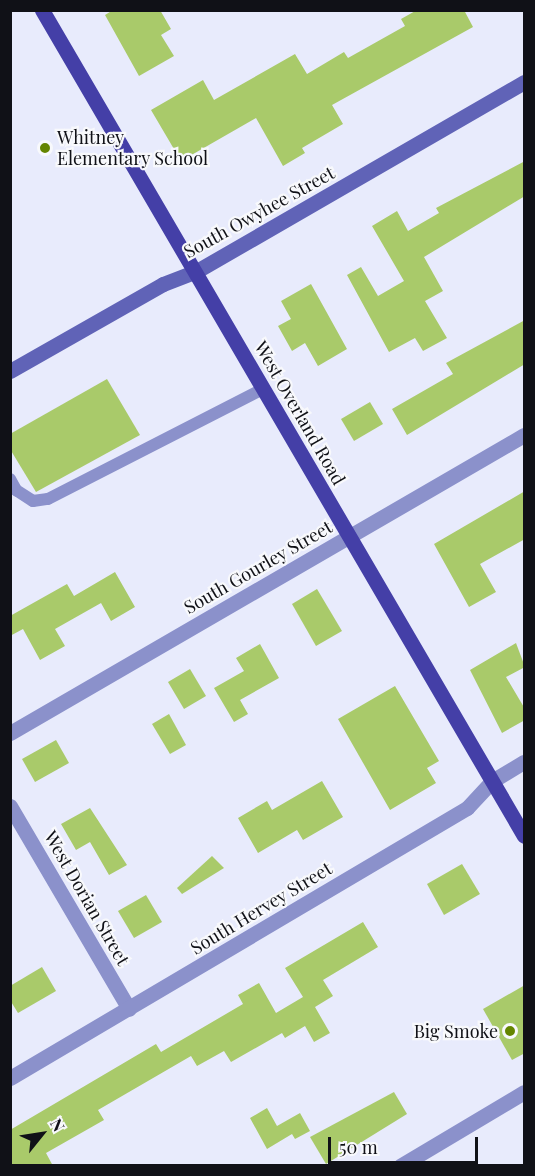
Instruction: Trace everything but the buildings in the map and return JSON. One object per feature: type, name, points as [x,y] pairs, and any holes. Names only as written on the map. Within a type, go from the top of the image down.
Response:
[{"type":"main road","name":"West Overland Road","points":[[42,10],[525,836]]},
{"type":"street","name":"South Owyhee Street","points":[[10,371],[163,284],[195,272],[525,82]]},
{"type":"street","name":"South Gourley Street","points":[[10,733],[525,435]]},
{"type":"street","name":"South Hervey Street","points":[[10,1078],[467,808],[492,781],[525,762]]},
{"type":"street","name":"West Dorian Street","points":[[10,806],[129,1009]]},
{"type":"street","points":[[400,1166],[525,1092]]},
{"type":"lane","points":[[10,479],[16,490],[33,501],[48,499],[263,389]]},
{"type":"place","name":"Whitney Elementary School","points":[[45,148]]},
{"type":"place","name":"Big Smoke","points":[[510,1031]]}]
